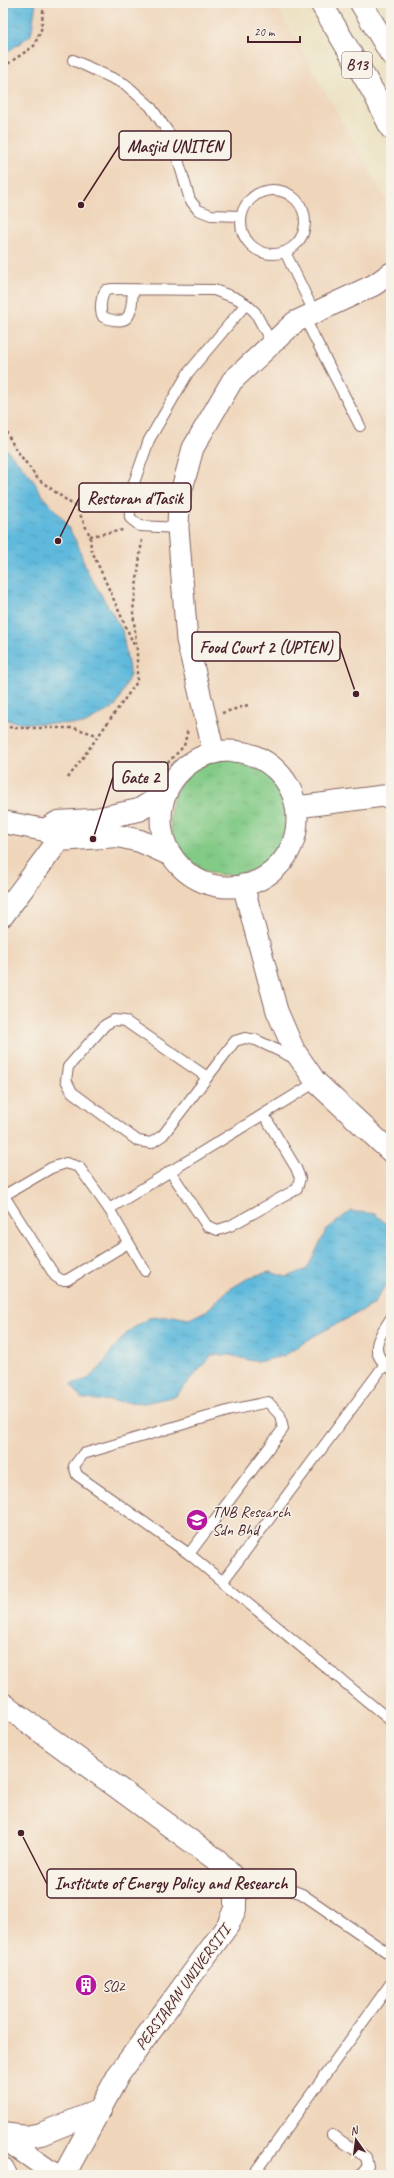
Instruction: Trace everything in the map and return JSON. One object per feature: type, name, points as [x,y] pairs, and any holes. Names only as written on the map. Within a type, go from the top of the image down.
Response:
[{"type":"street","name":"B13","points":[[321,3],[375,95],[391,128]]},
{"type":"street","name":"B13","points":[[361,3],[391,54]]},
{"type":"street","points":[[214,753],[187,640],[178,528],[179,500],[193,448],[232,381],[295,322],[382,284],[391,273]]},
{"type":"street","points":[[3,915],[54,831],[91,820],[139,810],[160,786],[202,757],[214,753],[238,752],[262,759],[281,774],[288,784],[296,807],[296,830],[294,841],[286,856],[265,876],[243,885],[219,886],[208,883],[186,871],[171,855],[162,830],[160,786]]},
{"type":"street","points":[[296,807],[391,795]]},
{"type":"street","points":[[3,822],[54,831],[118,836],[140,842],[171,855]]},
{"type":"street","points":[[243,885],[277,1011],[294,1050],[316,1082],[391,1152]]},
{"type":"street","name":"PERSIARAN UNIVERSITI","points":[[3,1704],[218,1861],[235,1880],[235,1910],[228,1925],[119,2074],[64,2175]]},
{"type":"street","points":[[3,2134],[25,2136],[42,2134],[100,2110]]},
{"type":"street","points":[[3,2138],[56,2175]]},
{"type":"street","points":[[3,2164],[19,2175]]},
{"type":"street","points":[[3,2169],[6,2175]]},
{"type":"lane","points":[[73,60],[125,84],[150,106],[171,136],[190,200],[198,210],[211,215],[241,216]]},
{"type":"lane","points":[[274,190],[285,192],[302,206],[305,216],[305,227],[302,238],[285,252],[265,254],[256,250],[243,235],[241,216],[246,205],[253,197],[263,192],[274,190]]},
{"type":"lane","points":[[285,252],[309,315],[360,426]]},
{"type":"lane","points":[[133,290],[214,290],[236,298],[255,312],[272,344]]},
{"type":"lane","points":[[178,528],[142,526],[130,518],[129,497],[149,440],[188,373],[246,304]]},
{"type":"lane","points":[[208,1077],[125,1021],[114,1020],[104,1025],[68,1067],[66,1080],[72,1092],[78,1097],[138,1141],[151,1143],[162,1135],[208,1077],[235,1041],[245,1038],[256,1040],[303,1063]]},
{"type":"lane","points":[[109,1209],[170,1170],[264,1115],[316,1082]]},
{"type":"lane","points":[[170,1170],[207,1226],[218,1230],[230,1226],[297,1189],[300,1178],[296,1168],[264,1115]]},
{"type":"lane","points":[[128,1243],[67,1280],[61,1280],[55,1276],[3,1196],[51,1168],[66,1163],[79,1167],[109,1209],[145,1271]]},
{"type":"lane","points":[[388,1367],[378,1356],[376,1348],[381,1334],[391,1318]]},
{"type":"lane","points":[[223,1581],[388,1367],[391,1356]]},
{"type":"lane","points":[[189,1554],[283,1429],[280,1414],[268,1402],[231,1410],[83,1454],[74,1466],[77,1475],[189,1554],[391,1721]]},
{"type":"lane","points":[[235,1896],[275,1887],[290,1888],[302,1894],[391,1955]]},
{"type":"lane","points":[[253,2175],[391,1983]]},
{"type":"lane","points":[[332,2135],[366,2157],[368,2166],[361,2175]]},
{"type":"path","points":[[3,68],[34,46],[41,30],[44,3]]},
{"type":"path","points":[[3,426],[15,448],[38,479],[77,508],[90,536],[91,549],[137,651]]},
{"type":"path","points":[[68,778],[97,735],[137,682],[137,651],[133,611],[142,526],[90,536]]},
{"type":"path","points":[[160,786],[161,768],[184,746],[190,722],[248,705]]},
{"type":"path","points":[[3,726],[14,728],[74,728],[97,735]]},
{"type":"shaded area","points":[[3,3],[275,3],[391,208],[391,2175],[3,2175]]},
{"type":"green space","points":[[228,759],[239,760],[250,764],[269,776],[281,795],[285,806],[285,828],[281,839],[269,858],[250,870],[239,874],[228,875],[217,874],[206,870],[187,858],[175,839],[171,828],[170,817],[171,806],[175,795],[187,776],[206,764],[217,760]]},
{"type":"water","points":[[3,3],[36,3],[31,35],[3,55]]},
{"type":"water","points":[[3,445],[31,477],[44,498],[64,520],[78,545],[86,569],[122,630],[130,675],[116,706],[84,724],[20,723],[3,719]]},
{"type":"water","points":[[351,1211],[375,1214],[391,1228],[391,1276],[373,1305],[314,1336],[284,1356],[257,1362],[230,1355],[212,1355],[176,1396],[144,1403],[82,1399],[71,1384],[88,1379],[102,1366],[112,1350],[129,1331],[149,1318],[173,1316],[189,1319],[206,1311],[227,1291],[250,1277],[269,1272],[287,1277],[307,1269],[327,1229]]},
{"type":"place","name":"Masjid UNITEN","points":[[81,205]]},
{"type":"place","name":"Restoran d'Tasik","points":[[58,541]]},
{"type":"place","name":"Food Court 2 (UPTEN)","points":[[356,694]]},
{"type":"place","name":"Gate 2","points":[[93,839]]},
{"type":"place","name":"TNB Research Sdn Bhd","points":[[197,1520]]},
{"type":"place","name":"Institute of Energy Policy and Research","points":[[21,1833]]},
{"type":"place","name":"SQ2","points":[[86,1985]]}]
